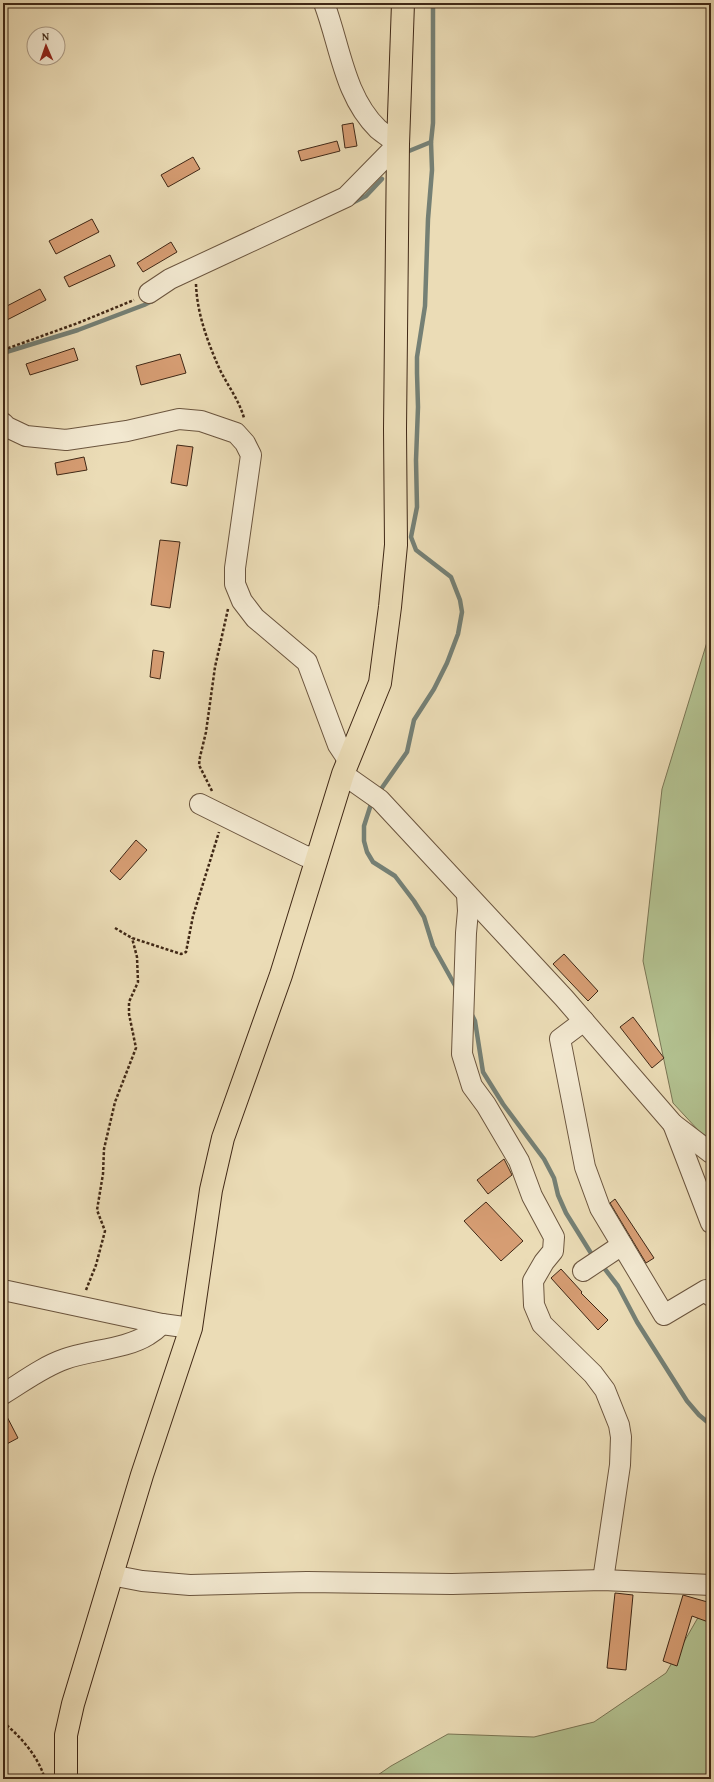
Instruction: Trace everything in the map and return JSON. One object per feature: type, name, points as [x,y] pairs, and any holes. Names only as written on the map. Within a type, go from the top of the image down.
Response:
[{"type":"main road","points":[[66,1779],[66,1735],[73,1704],[111,1575],[191,1328],[211,1190],[223,1138],[281,975],[316,857],[346,767],[380,683],[394,568],[398,144],[403,3]]},
{"type":"street","points":[[149,293],[170,279],[346,197],[398,144],[378,129],[363,110],[353,93],[324,3]]},
{"type":"street","points":[[3,423],[7,427],[26,436],[66,440],[120,432],[180,419],[201,421],[236,433],[245,443],[251,456],[235,568],[235,584],[242,602],[255,618],[306,662],[346,767],[380,800],[584,1021],[673,1124],[711,1153]]},
{"type":"street","points":[[200,804],[225,815],[305,856],[316,857]]},
{"type":"street","points":[[467,895],[468,911],[462,1054],[466,1071],[472,1086],[486,1105],[519,1161],[532,1196],[554,1237],[553,1251],[544,1262],[533,1281],[534,1305],[537,1315],[542,1324],[593,1374],[605,1390],[619,1425],[621,1437],[620,1465],[604,1580]]},
{"type":"street","points":[[584,1021],[560,1039],[586,1168],[600,1208],[664,1314],[706,1290],[711,1296]]},
{"type":"street","points":[[673,1124],[711,1223]]},
{"type":"street","points":[[593,1265],[622,1245]]},
{"type":"street","points":[[3,1290],[162,1324],[191,1328]]},
{"type":"street","points":[[3,1394],[34,1374],[63,1360],[89,1352],[127,1344],[147,1336],[162,1324]]},
{"type":"street","points":[[111,1575],[142,1581],[190,1585],[307,1582],[452,1584],[604,1580],[711,1585]]},
{"type":"path","points":[[195,268],[196,297],[201,321],[220,371],[235,395],[243,414],[247,431],[245,443]]},
{"type":"path","points":[[3,349],[78,323],[149,293]]},
{"type":"path","points":[[115,928],[132,938],[181,954],[186,952],[193,916],[225,815],[199,765],[206,732],[215,667],[223,626],[235,584]]},
{"type":"path","points":[[73,1305],[84,1296],[96,1266],[105,1231],[96,1210],[103,1174],[104,1149],[117,1096],[136,1048],[129,1014],[129,1002],[138,982],[137,957],[132,938]]},
{"type":"path","points":[[3,1722],[36,1757],[45,1779]]},
{"type":"green space","points":[[711,629],[711,1144],[673,1103],[643,961],[662,789]]},
{"type":"green space","points":[[711,1595],[711,1779],[372,1779],[391,1766],[448,1734],[534,1737],[594,1722],[666,1673]]},
{"type":"building","points":[[353,123],[357,146],[345,148],[342,125]]},
{"type":"building","points":[[337,141],[340,151],[301,161],[298,151]]},
{"type":"building","points":[[193,157],[200,169],[168,187],[161,175]]},
{"type":"building","points":[[92,219],[99,232],[56,254],[49,241]]},
{"type":"building","points":[[171,242],[177,252],[143,272],[137,263]]},
{"type":"building","points":[[110,255],[115,266],[69,287],[64,277]]},
{"type":"building","points":[[40,289],[46,300],[3,322],[3,308]]},
{"type":"building","points":[[74,348],[78,360],[30,375],[26,364]]},
{"type":"building","points":[[180,354],[186,373],[141,385],[136,366]]},
{"type":"building","points":[[177,445],[193,447],[187,486],[171,483]]},
{"type":"building","points":[[84,457],[87,470],[57,475],[55,463]]},
{"type":"building","points":[[160,540],[180,542],[170,608],[151,605]]},
{"type":"building","points":[[153,650],[164,652],[160,679],[150,677]]},
{"type":"building","points":[[136,840],[147,850],[120,880],[110,871]]},
{"type":"building","points":[[564,954],[598,991],[588,1001],[553,964]]},
{"type":"building","points":[[633,1017],[664,1058],[652,1068],[620,1027]]},
{"type":"building","points":[[504,1159],[512,1175],[488,1194],[477,1180]]},
{"type":"building","points":[[615,1199],[654,1258],[646,1263],[610,1203]]},
{"type":"building","points":[[486,1202],[523,1241],[501,1261],[464,1221]]},
{"type":"building","points":[[561,1269],[582,1292],[581,1293],[608,1320],[598,1330],[551,1278]]},
{"type":"building","points":[[3,1409],[18,1438],[3,1446]]},
{"type":"building","points":[[615,1593],[633,1595],[626,1670],[607,1668]]},
{"type":"building","points":[[683,1595],[711,1603],[711,1623],[692,1616],[677,1666],[663,1661]]},
{"type":"waterway","points":[[379,792],[407,752],[414,720],[434,689],[447,663],[458,634],[462,612],[460,600],[451,577],[416,550],[411,537],[417,507],[417,357],[425,306],[428,219],[432,170],[433,3]]},
{"type":"waterway","points":[[409,151],[431,142]]},
{"type":"waterway","points":[[352,203],[366,196],[382,179]]},
{"type":"waterway","points":[[3,353],[78,330],[154,300]]},
{"type":"waterway","points":[[372,801],[364,826],[364,841],[367,852],[373,862],[395,876],[414,901],[424,917],[433,946],[457,989]]},
{"type":"waterway","points":[[471,1013],[475,1021],[483,1072],[503,1104],[544,1159],[554,1178],[558,1195],[566,1213],[594,1258]]},
{"type":"waterway","points":[[601,1264],[618,1286],[637,1322],[687,1401],[699,1415],[711,1425]]}]
